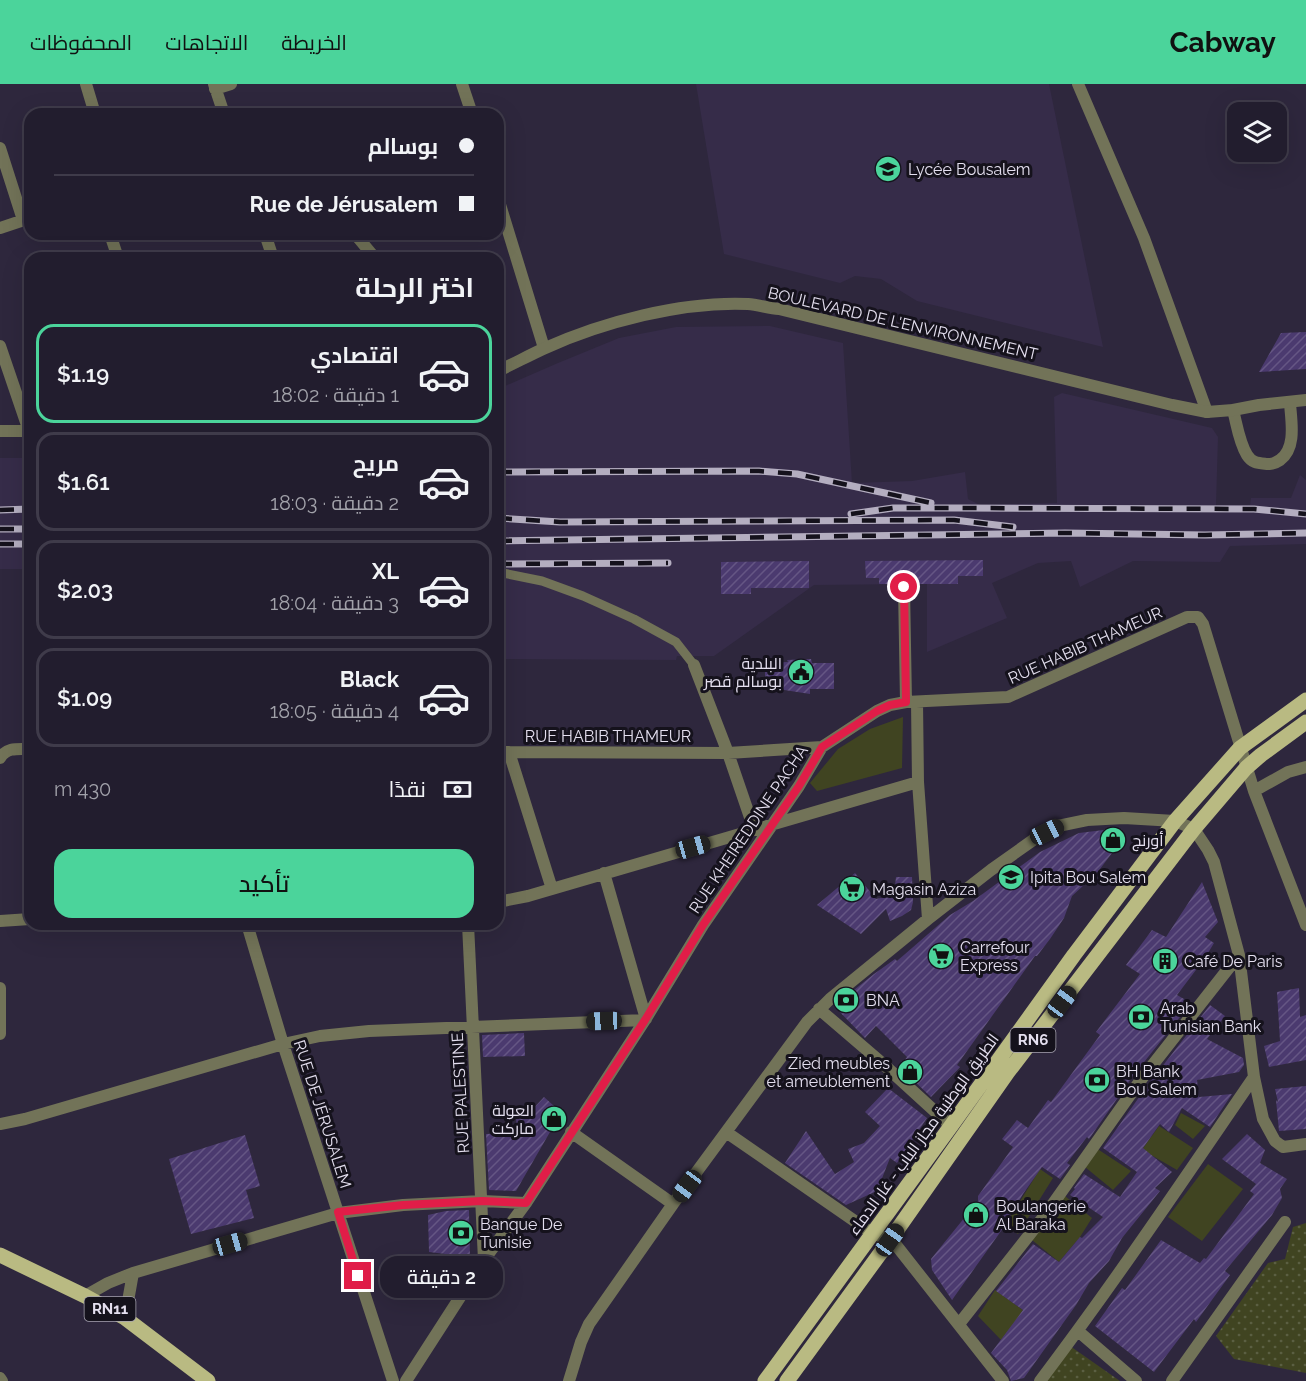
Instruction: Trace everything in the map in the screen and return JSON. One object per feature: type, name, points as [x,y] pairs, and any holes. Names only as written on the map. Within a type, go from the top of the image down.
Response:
[{"type":"main road","name":"الطريق الوطنية مجاز الباب - غار الدماء","points":[[765,1381],[1074,955],[1175,821],[1240,748],[1306,700]]},
{"type":"main road","name":"الطريق الوطنية مجاز الباب - غار الدماء","points":[[787,1381],[1008,1072],[1194,829],[1246,768],[1306,722]]},
{"type":"main road","points":[[1074,955],[1089,967]]},
{"type":"main road","name":"RN11","points":[[0,1256],[85,1296],[125,1318],[208,1381]]},
{"type":"street","points":[[86,84],[93,108]]},
{"type":"street","points":[[222,108],[215,86],[231,84]]},
{"type":"street","points":[[462,84],[470,108]]},
{"type":"street","points":[[1078,84],[1144,238],[1207,412]]},
{"type":"street","points":[[0,148],[24,211]]},
{"type":"street","points":[[504,218],[544,348]]},
{"type":"street","points":[[0,228],[24,220]]},
{"type":"street","points":[[360,240],[370,252]]},
{"type":"street","name":"BOULEVARD DE L'ENVIRONNEMENT","points":[[504,368],[544,348],[595,329],[640,316],[715,304],[749,304],[791,312],[1207,412],[1306,400]]},
{"type":"street","points":[[0,346],[24,416]]},
{"type":"street","points":[[1233,410],[1241,443],[1248,456],[1256,463],[1272,464],[1283,458],[1290,445],[1292,433],[1290,403]]},
{"type":"street","points":[[0,431],[24,431]]},
{"type":"street","points":[[904,587],[927,919]]},
{"type":"street","name":"RUE HABIB THAMEUR","points":[[504,752],[728,753],[822,747],[890,705],[1008,697],[1187,617],[1198,617],[1203,624],[1240,748]]},
{"type":"street","points":[[693,665],[728,753],[754,829]]},
{"type":"street","name":"RUE KHEIREDDINE PACHA","points":[[406,1381],[483,1260],[526,1203],[646,1019],[703,925],[799,786],[822,747]]},
{"type":"street","points":[[1240,748],[1254,791],[1306,925]]},
{"type":"street","points":[[0,758],[5,751],[24,749]]},
{"type":"street","points":[[504,752],[552,889]]},
{"type":"street","points":[[1254,791],[1288,772],[1306,767]]},
{"type":"street","points":[[504,901],[528,896],[918,782]]},
{"type":"street","points":[[569,1381],[589,1324],[673,1204],[807,1022],[819,1009],[927,919],[1036,838],[1059,826],[1087,820],[1124,818],[1175,821],[1194,829],[1214,862],[1239,955],[1254,1077],[1263,1119],[1275,1141],[1283,1147],[1306,1144]]},
{"type":"street","points":[[0,1124],[25,1119],[283,1044],[320,1036],[369,1031],[646,1019],[604,873]]},
{"type":"street","points":[[0,921],[24,919]]},
{"type":"street","name":"RUE DE JÉRUSALEM","points":[[250,930],[283,1044],[393,1381]]},
{"type":"street","name":"RUE PALESTINE","points":[[468,930],[483,1260]]},
{"type":"street","points":[[959,1324],[1045,1215],[1140,1081],[1239,955]]},
{"type":"street","points":[[0,988],[0,1034]]},
{"type":"street","points":[[819,1009],[951,1126]]},
{"type":"street","points":[[1040,1381],[1153,1225],[1254,1077]]},
{"type":"street","points":[[571,1132],[673,1204]]},
{"type":"street","points":[[726,1132],[872,1233],[890,1240],[1003,1381]]},
{"type":"street","points":[[85,1296],[133,1273],[338,1212],[403,1205],[482,1201],[526,1203]]},
{"type":"street","points":[[1172,1381],[1285,1222]]},
{"type":"street","points":[[125,1318],[133,1273]]},
{"type":"street","points":[[1078,1331],[1136,1381]]},
{"type":"lane","points":[[504,573],[542,581],[634,619],[676,642],[693,665]]},
{"type":"shaded area","name":"Lycée Bousalem","points":[[696,84],[1049,84],[1103,347],[917,301],[881,279],[855,276],[840,283],[724,254]]},
{"type":"shaded area","points":[[770,326],[843,343],[852,483],[912,481],[965,472],[968,499],[980,505],[1057,503],[1054,397],[1062,393],[1212,428],[1218,437],[1216,505],[1250,505],[1251,498],[1291,498],[1300,475],[1306,480],[1306,544],[1230,546],[1220,562],[1133,561],[1080,587],[1071,561],[1038,563],[992,583],[1007,618],[927,652],[927,577],[913,584],[814,585],[714,656],[677,656],[676,660],[504,659],[504,386],[619,338],[676,327]]},
{"type":"shaded area","points":[[0,458],[24,458],[24,569],[0,569]]},
{"type":"green space","points":[[903,717],[902,768],[817,791],[810,783],[838,749],[870,729]]},
{"type":"green space","points":[[1181,1113],[1205,1126],[1193,1139],[1175,1125]]},
{"type":"green space","points":[[1159,1126],[1193,1148],[1177,1170],[1151,1155],[1133,1162]]},
{"type":"green space","points":[[1096,1148],[1131,1171],[1113,1190],[1085,1167]]},
{"type":"green space","points":[[1208,1164],[1243,1189],[1202,1241],[1168,1217]]},
{"type":"green space","points":[[1040,1169],[1053,1178],[1018,1234],[1006,1224]]},
{"type":"green space","points":[[1065,1196],[1092,1218],[1080,1237],[1059,1262],[1032,1240],[1051,1218]]},
{"type":"green space","points":[[1306,1223],[1306,1373],[1234,1359],[1216,1336],[1268,1263],[1285,1259],[1293,1227]]},
{"type":"green space","points":[[995,1290],[1023,1310],[1002,1341],[978,1316]]},
{"type":"green space","points":[[1070,1346],[1120,1381],[1046,1381]]},
{"type":"building","points":[[1306,332],[1306,369],[1259,372],[1281,333]]},
{"type":"building","points":[[983,560],[983,576],[958,576],[958,584],[911,584],[904,579],[899,580],[896,584],[879,584],[879,578],[866,578],[865,561]]},
{"type":"building","points":[[809,561],[809,588],[751,588],[751,594],[721,594],[721,562]]},
{"type":"building","points":[[811,659],[812,663],[834,663],[834,689],[810,689],[810,694],[765,687],[765,663]]},
{"type":"building","points":[[1112,829],[1121,839],[1115,849],[1097,873],[1072,896],[1064,918],[1050,939],[1035,956],[957,1065],[960,1067],[931,1097],[901,1065],[907,1057],[876,1026],[865,1038],[834,1006],[895,959],[897,961],[950,915],[1040,852],[1079,833]]},
{"type":"building","name":"Magasin Aziza","points":[[855,873],[876,899],[894,895],[896,877],[912,877],[911,910],[890,921],[886,909],[861,934],[817,905]]},
{"type":"building","points":[[1202,882],[1218,922],[1205,937],[1214,943],[1177,995],[1191,1003],[1133,1076],[1089,1139],[1087,1137],[1067,1163],[1070,1165],[1060,1179],[1042,1167],[1006,1224],[952,1300],[932,1270],[931,1259],[978,1201],[978,1196],[1013,1147],[1002,1139],[1017,1120],[1028,1128],[1048,1100],[1051,1102],[1100,1035],[1096,1032],[1140,974],[1126,965],[1152,930],[1166,937]]},
{"type":"building","points":[[1299,988],[1300,1017],[1306,1015],[1306,1060],[1269,1067],[1264,1046],[1280,1041],[1277,992]]},
{"type":"building","points":[[1210,1005],[1225,1016],[1207,1039],[1243,1058],[1244,1065],[1239,1072],[1197,1080],[1199,1097],[1232,1094],[1210,1127],[1182,1108],[1169,1132],[1160,1124],[1143,1148],[1172,1172],[1155,1188],[1160,1191],[1122,1238],[1109,1261],[1089,1283],[1024,1378],[1011,1381],[1007,1370],[991,1353],[1023,1310],[996,1291],[1033,1244],[1059,1262],[1080,1237],[1082,1238],[1103,1217],[1070,1195],[1084,1174],[1120,1197],[1137,1172],[1103,1148],[1147,1086]]},
{"type":"building","points":[[524,1033],[525,1056],[483,1057],[482,1035]]},
{"type":"building","points":[[1306,1086],[1306,1129],[1279,1131],[1275,1089]]},
{"type":"building","points":[[888,1088],[927,1118],[897,1163],[890,1158],[877,1191],[846,1205],[785,1163],[806,1131],[835,1174],[854,1162],[848,1149],[864,1143],[880,1126],[865,1112]]},
{"type":"building","points":[[544,1097],[563,1114],[516,1191],[489,1190],[486,1134],[517,1133],[516,1117],[530,1117],[530,1112]]},
{"type":"building","points":[[1247,1134],[1265,1150],[1260,1163],[1287,1179],[1280,1189],[1282,1198],[1272,1215],[1225,1271],[1230,1275],[1196,1322],[1194,1319],[1154,1372],[1095,1326],[1122,1288],[1125,1290],[1161,1240],[1200,1263],[1204,1258],[1206,1259],[1254,1194],[1250,1191],[1256,1184],[1222,1159]]},
{"type":"building","points":[[245,1135],[260,1186],[246,1190],[254,1218],[191,1234],[169,1159]]},
{"type":"building","points":[[469,1210],[470,1257],[429,1252],[428,1215]]},
{"type":"railway","points":[[504,472],[759,471],[797,474],[931,503]]},
{"type":"railway","points":[[851,514],[893,508],[1254,509],[1306,514]]},
{"type":"railway","points":[[0,510],[24,509]]},
{"type":"railway","points":[[504,518],[560,522],[954,520],[1013,527]]},
{"type":"railway","points":[[0,529],[24,529]]},
{"type":"railway","points":[[504,541],[1065,533],[1205,535],[1306,533]]},
{"type":"railway","points":[[0,544],[24,544]]},
{"type":"railway","points":[[504,564],[668,563]]},
{"type":"place","name":"Lycée Bousalem","points":[[888,169]]},
{"type":"place","name":"البلدية بوسالم قصر","points":[[801,672]]},
{"type":"place","name":"أورنج","points":[[1113,840]]},
{"type":"place","name":"Ipita Bou Salem","points":[[1011,877]]},
{"type":"place","name":"Magasin Aziza","points":[[852,889]]},
{"type":"place","name":"Carrefour Express","points":[[941,956]]},
{"type":"place","name":"Café De Paris","points":[[1165,961]]},
{"type":"place","name":"BNA","points":[[846,1000]]},
{"type":"place","name":"Arab Tunisian Bank","points":[[1141,1017]]},
{"type":"place","name":"Zied meubles et ameublement","points":[[910,1072]]},
{"type":"place","name":"BH Bank Bou Salem","points":[[1097,1080]]},
{"type":"place","name":"العولة ماركت","points":[[554,1119]]},
{"type":"place","name":"Boulangerie Al Baraka","points":[[976,1215]]},
{"type":"place","name":"Banque De Tunisie","points":[[461,1233]]},
{"type":"route","points":[[358,1276],[338,1212],[403,1205],[482,1201],[526,1203],[645,1020],[703,925],[799,786],[822,747],[877,711],[890,705],[906,702],[904,587]]}]
